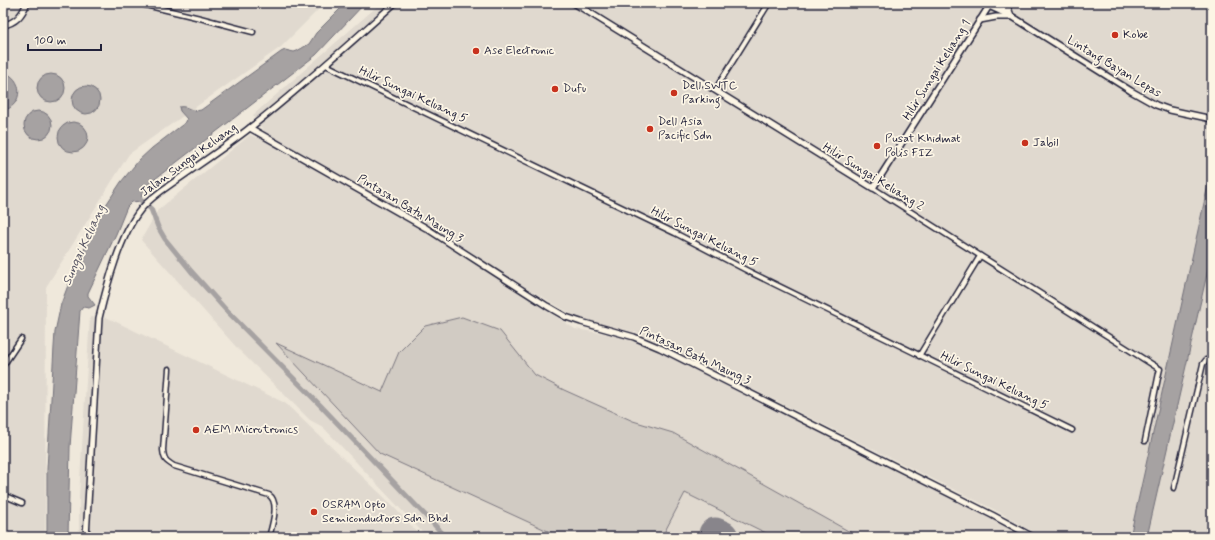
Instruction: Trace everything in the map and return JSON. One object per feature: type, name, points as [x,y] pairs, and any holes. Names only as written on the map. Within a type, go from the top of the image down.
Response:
[{"type":"street","points":[[3,25],[14,22],[19,18],[27,3]]},
{"type":"street","points":[[137,3],[253,32]]},
{"type":"street","name":"Jalan Sungai Keluang","points":[[86,537],[99,318],[115,262],[136,215],[150,200],[250,128],[326,65],[396,3]]},
{"type":"street","name":"Hilir Sungai Keluang 2","points":[[574,3],[874,188],[1160,369],[1145,441]]},
{"type":"street","points":[[715,90],[769,3]]},
{"type":"street","name":"Lintang Bayan Lepas","points":[[998,3],[1013,17]]},
{"type":"street","points":[[980,20],[996,16],[1013,17],[1006,3]]},
{"type":"street","name":"Lintang Bayan Lepas","points":[[990,4],[1156,105],[1170,110],[1212,119]]},
{"type":"street","name":"Hilir Sungai Keluang 1","points":[[874,188],[990,4]]},
{"type":"street","name":"Hilir Sungai Keluang 5","points":[[326,65],[668,229],[750,272],[1072,430]]},
{"type":"street","name":"Pintasan Batu Maung 3","points":[[250,128],[426,228],[546,306],[566,317],[634,337],[660,348],[1033,537]]},
{"type":"street","points":[[919,356],[980,256]]},
{"type":"street","points":[[3,366],[21,339]]},
{"type":"street","points":[[1174,488],[1203,364],[1206,360],[1212,360]]},
{"type":"street","points":[[169,369],[163,450],[165,461],[174,466],[269,494],[273,497],[275,503],[269,537]]},
{"type":"street","points":[[3,495],[22,503]]},
{"type":"shaded area","points":[[3,3],[325,3],[281,47],[129,154],[46,287],[45,537],[3,537]]},
{"type":"shaded area","points":[[346,3],[365,3],[316,55],[151,182],[142,193],[141,201],[132,202],[127,207],[88,293],[88,296],[95,305],[89,308],[83,307],[80,311],[70,447],[68,537],[47,537],[47,469],[55,332],[61,304],[70,280],[102,211],[121,182],[139,160],[186,122],[187,119],[180,111],[179,107],[185,107],[195,111],[201,110],[281,52],[285,50],[294,52],[309,44],[316,33]]},
{"type":"shaded area","points":[[381,3],[1212,3],[1212,537],[1041,537],[1001,513],[642,334],[578,318],[266,134],[253,115]]},
{"type":"shaded area","points":[[3,72],[10,75],[15,80],[18,85],[19,92],[15,103],[10,108],[3,111]]},
{"type":"shaded area","points":[[51,74],[61,78],[65,88],[61,98],[51,102],[41,98],[37,88],[41,78]]},
{"type":"shaded area","points":[[86,86],[96,90],[100,100],[96,110],[86,114],[76,110],[72,100],[76,90]]},
{"type":"shaded area","points":[[38,111],[44,112],[48,115],[51,119],[51,131],[48,135],[44,138],[38,139],[32,138],[28,135],[25,131],[24,125],[25,119],[28,115],[32,112]]},
{"type":"shaded area","points":[[73,122],[79,123],[87,131],[87,143],[79,151],[73,152],[67,151],[59,143],[58,137],[59,131],[67,123]]},
{"type":"shaded area","points":[[250,135],[273,144],[426,232],[575,329],[614,335],[642,344],[685,363],[992,517],[1026,537],[427,537],[323,427],[310,420],[238,349],[141,240],[158,210]]},
{"type":"shaded area","points":[[1212,167],[1212,252],[1147,537],[1130,537]]},
{"type":"shaded area","points":[[90,317],[108,318],[285,403],[385,498],[422,537],[79,537],[79,496]]},
{"type":"shaded area","points":[[462,317],[500,331],[535,375],[564,390],[633,421],[673,433],[859,537],[774,537],[685,493],[664,533],[672,537],[561,537],[380,454],[276,343],[382,392],[399,352],[425,326]]},
{"type":"waterway","points":[[136,196],[151,209],[158,227],[165,239],[226,310],[321,406],[446,537]]},
{"type":"runway","points":[[715,534],[722,537]]},
{"type":"place","name":"Kobe","points":[[1115,35]]},
{"type":"place","name":"Ase Electronic","points":[[476,51]]},
{"type":"place","name":"Dufu","points":[[555,89]]},
{"type":"place","name":"Dell SWTC Parking","points":[[674,93]]},
{"type":"place","name":"Dell Asia Pacific Sdn","points":[[650,129]]},
{"type":"place","name":"Jabil","points":[[1025,143]]},
{"type":"place","name":"Pusat Khidmat Polis FIZ","points":[[877,146]]},
{"type":"place","name":"AEM Microtronics","points":[[196,430]]},
{"type":"place","name":"OSRAM Opto Semiconductors Sdn. Bhd.","points":[[314,512]]},
{"type":"water label","name":"Sungai Keluang","points":[[84,245]]}]
